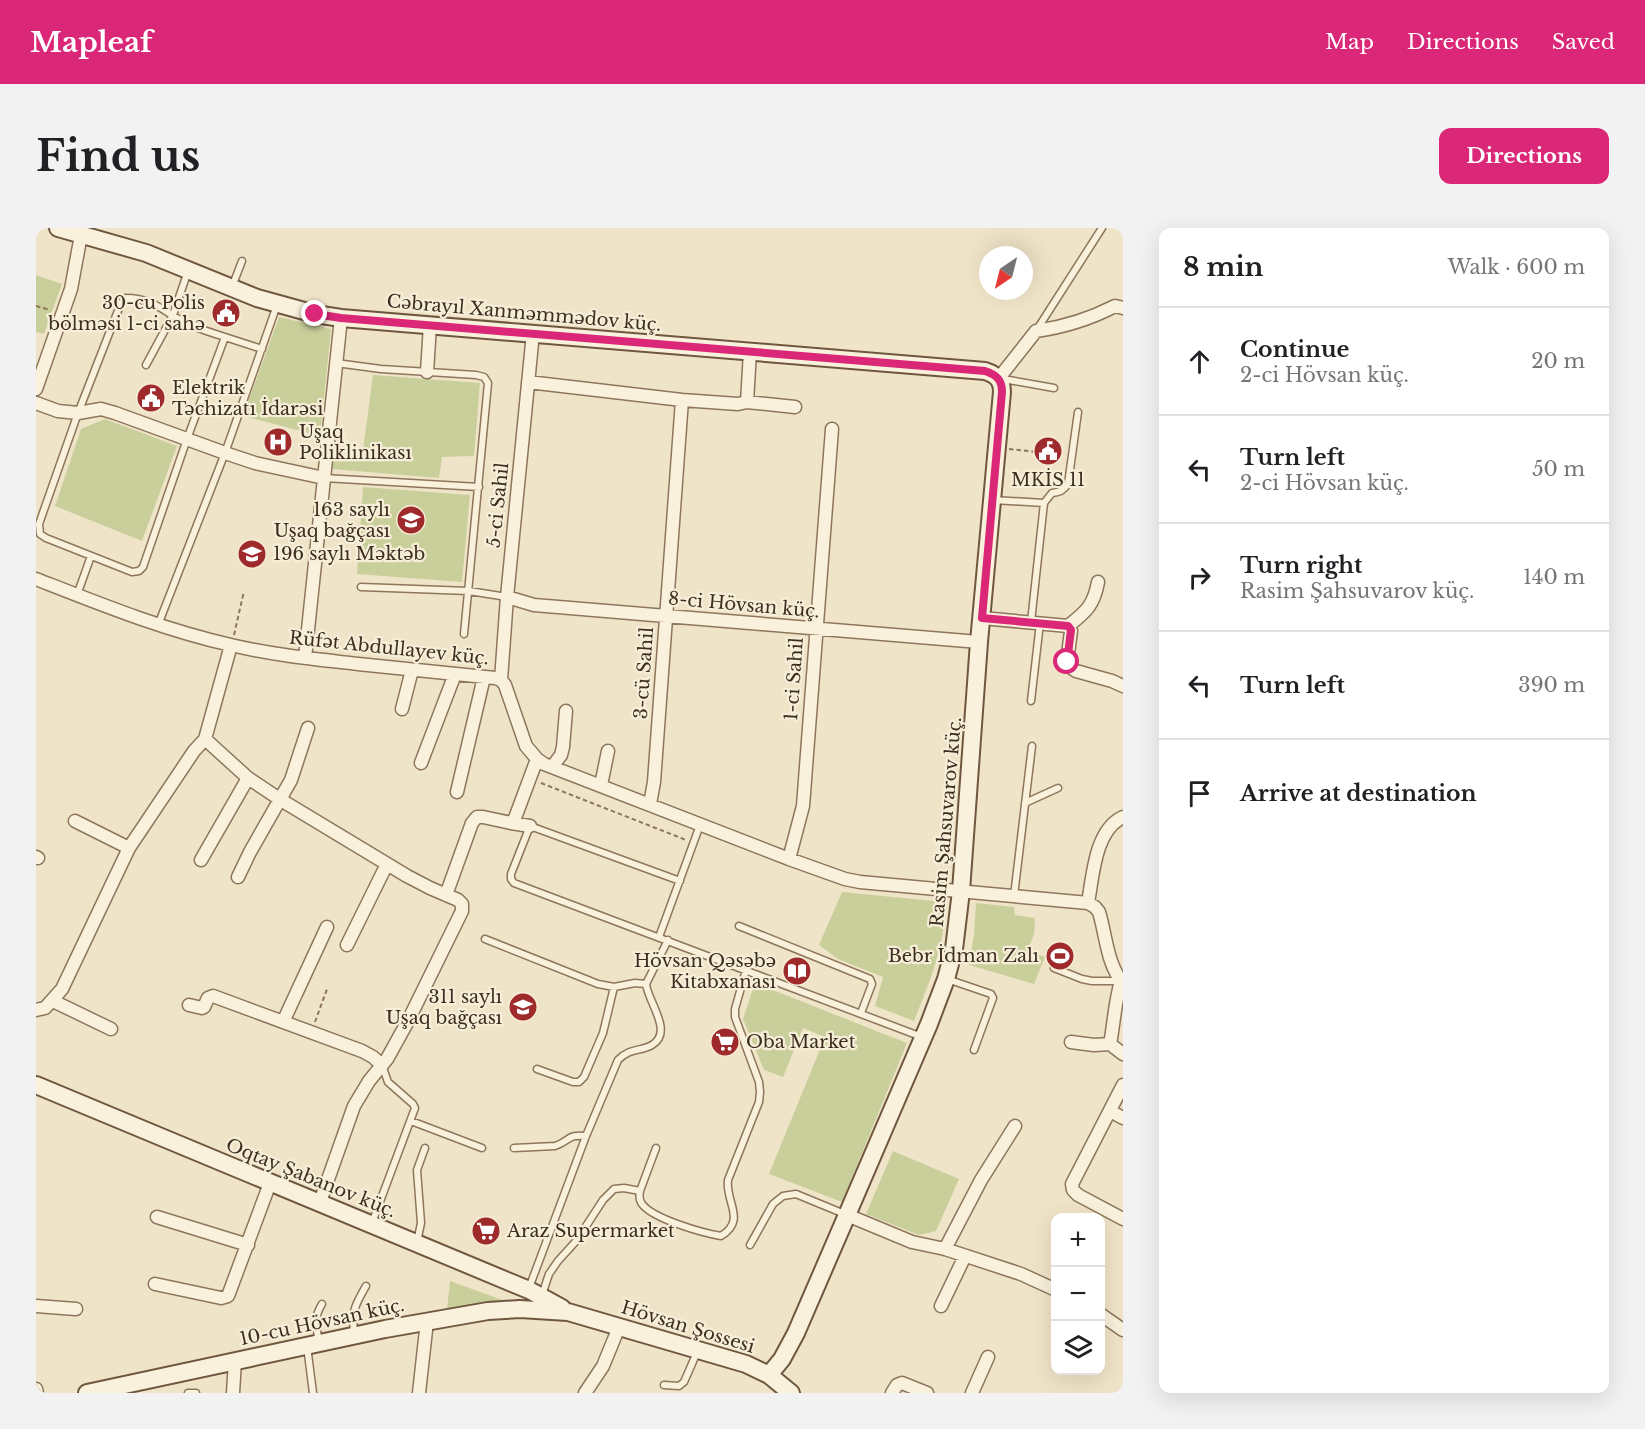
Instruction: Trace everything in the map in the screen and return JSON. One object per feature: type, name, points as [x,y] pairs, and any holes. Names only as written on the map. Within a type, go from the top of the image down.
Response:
[{"type":"street","name":"Cəbrayıl Xanməmmədov küç.","points":[[58,228],[146,253],[232,288],[277,304],[315,314],[985,371],[999,378]]},
{"type":"street","points":[[36,389],[71,289],[81,235]]},
{"type":"street","points":[[999,378],[1036,331],[1056,328],[1095,316],[1115,306],[1123,308]]},
{"type":"street","points":[[305,658],[341,318]]},
{"type":"street","points":[[427,372],[430,325]]},
{"type":"street","name":"5-ci Sahil","points":[[501,680],[533,333]]},
{"type":"street","points":[[747,402],[750,352]]},
{"type":"street","name":"Rasim Şahsuvarov küç.","points":[[770,1375],[796,1333],[847,1215],[923,1037],[946,979],[954,949],[962,891],[979,642],[1002,392],[999,378]]},
{"type":"street","points":[[528,382],[682,400],[738,404],[747,402],[795,407]]},
{"type":"street","name":"3-cü Sahil","points":[[650,804],[654,782],[682,400]]},
{"type":"street","points":[[36,403],[58,411],[78,413],[101,409],[115,412],[255,463],[324,478]]},
{"type":"street","name":"1-ci Sahil","points":[[789,859],[803,806],[832,429]]},
{"type":"street","name":"Rüfət Abdullayev küç.","points":[[36,579],[159,625],[231,645],[305,658],[501,680],[508,692],[526,746],[537,759]]},
{"type":"street","points":[[982,618],[1068,626],[1082,616],[1093,601],[1098,582]]},
{"type":"street","name":"8-ci Hövsan küç.","points":[[507,597],[534,605],[979,642]]},
{"type":"street","points":[[1068,626],[1071,630],[1067,662],[1070,667],[1123,686]]},
{"type":"street","points":[[36,1010],[45,1008],[62,989],[129,848],[204,739],[231,645]]},
{"type":"street","points":[[402,709],[412,670]]},
{"type":"street","points":[[421,763],[455,674]]},
{"type":"street","points":[[457,792],[484,677]]},
{"type":"street","points":[[552,767],[561,755],[566,711]]},
{"type":"street","points":[[238,877],[291,780],[308,728]]},
{"type":"street","points":[[204,739],[248,778],[281,800],[387,864],[462,904],[462,911],[408,1021],[387,1059],[354,1106],[320,1202]]},
{"type":"street","points":[[601,785],[608,751]]},
{"type":"street","points":[[512,823],[516,818],[537,759],[700,825],[844,879],[1088,903],[1099,912],[1112,960],[1122,982],[1117,996],[1110,1044]]},
{"type":"street","points":[[201,860],[248,778]]},
{"type":"street","points":[[446,895],[472,823],[477,817],[530,826]]},
{"type":"street","points":[[1088,903],[1105,831],[1123,818]]},
{"type":"street","points":[[75,821],[129,848]]},
{"type":"street","points":[[347,945],[387,864]]},
{"type":"street","points":[[283,1022],[327,927]]},
{"type":"street","points":[[189,1005],[201,1008],[208,998],[213,996],[362,1051],[382,1065]]},
{"type":"street","points":[[53,1001],[111,1029]]},
{"type":"street","points":[[1071,1042],[1094,1045],[1110,1044],[1123,1054]]},
{"type":"street","name":"Oqtay Şabanov küç.","points":[[36,1085],[417,1242],[535,1293],[568,1312]]},
{"type":"street","points":[[1123,1085],[1072,1184],[1073,1190],[1078,1195],[1123,1219]]},
{"type":"street","points":[[1110,1111],[1123,1118]]},
{"type":"street","points":[[945,1249],[981,1180],[1015,1126]]},
{"type":"street","points":[[155,1284],[221,1298],[228,1296],[270,1183]]},
{"type":"street","points":[[847,1215],[912,1242],[945,1249],[1021,1274],[1051,1288]]},
{"type":"street","points":[[157,1217],[248,1245]]},
{"type":"street","points":[[941,1306],[965,1256]]},
{"type":"street","points":[[508,1310],[521,1300],[521,1295],[512,1283]]},
{"type":"street","points":[[36,1306],[76,1309]]},
{"type":"street","name":"10-cu Hövsan küç.","points":[[87,1393],[139,1387],[235,1360],[427,1321],[488,1311],[541,1309],[568,1312]]},
{"type":"street","name":"Hövsan Şossesi","points":[[568,1312],[746,1364],[770,1375],[791,1393]]},
{"type":"street","points":[[1105,1317],[1123,1330]]},
{"type":"street","points":[[419,1393],[427,1321]]},
{"type":"street","points":[[585,1393],[603,1366],[619,1327]]},
{"type":"street","points":[[972,1393],[988,1357]]},
{"type":"street","points":[[232,1393],[235,1360]]},
{"type":"street","points":[[892,1393],[902,1383],[927,1393]]},
{"type":"lane","points":[[1036,331],[1102,228]]},
{"type":"lane","points":[[232,288],[242,261]]},
{"type":"lane","points":[[146,365],[173,315],[188,271]]},
{"type":"lane","points":[[225,338],[143,567],[139,571],[132,572],[40,534],[39,524],[120,303],[126,298],[136,298],[162,307],[195,327],[262,349]]},
{"type":"lane","points":[[159,625],[225,453],[277,304]]},
{"type":"lane","points":[[336,363],[381,369],[476,375],[484,377],[488,383],[464,633]]},
{"type":"lane","points":[[999,378],[1054,388]]},
{"type":"lane","points":[[1031,701],[1044,503],[1050,495],[1061,492],[1068,484],[1078,412]]},
{"type":"lane","points":[[324,478],[479,487]]},
{"type":"lane","points":[[992,500],[1044,503]]},
{"type":"lane","points":[[77,595],[91,556]]},
{"type":"lane","points":[[361,586],[469,591],[507,597]]},
{"type":"lane","points":[[1014,896],[1032,746]]},
{"type":"lane","points":[[1025,802],[1058,788]]},
{"type":"lane","points":[[659,937],[700,825]]},
{"type":"lane","points":[[680,881],[530,826],[511,874],[514,883],[923,1037]]},
{"type":"lane","points":[[739,926],[870,980],[872,984],[861,1013]]},
{"type":"lane","points":[[485,939],[598,984],[614,987],[646,984]]},
{"type":"lane","points":[[535,1293],[586,1136],[618,1060],[625,1053],[653,1044],[660,1037],[662,1025],[646,984],[668,940]]},
{"type":"lane","points":[[1054,968],[1082,979],[1122,982]]},
{"type":"lane","points":[[656,1148],[640,1191],[639,1198],[643,1205],[659,1216],[707,1234],[722,1236],[729,1232],[735,1212],[727,1188],[728,1180],[759,1102],[760,1092],[759,1082],[735,1017],[735,1009],[746,970]]},
{"type":"lane","points":[[946,979],[991,994],[993,998],[974,1050]]},
{"type":"lane","points":[[537,1069],[573,1082],[579,1082],[584,1077],[603,1033],[614,987]]},
{"type":"lane","points":[[372,1223],[414,1108],[413,1104],[388,1082],[382,1065]]},
{"type":"lane","points":[[411,1121],[482,1148]]},
{"type":"lane","points":[[514,1148],[555,1146],[571,1136],[586,1136]]},
{"type":"lane","points":[[417,1242],[421,1223],[417,1170],[425,1149]]},
{"type":"lane","points":[[535,1293],[558,1261],[577,1240],[603,1200],[614,1189],[640,1191]]},
{"type":"lane","points":[[750,1245],[773,1204],[783,1196],[796,1194],[847,1215]]},
{"type":"lane","points":[[354,1335],[352,1315],[354,1306],[366,1286]]},
{"type":"lane","points":[[313,1393],[315,1321],[322,1304]]},
{"type":"lane","points":[[664,1385],[680,1386],[684,1382],[698,1350]]},
{"type":"lane","points":[[188,1393],[196,1393]]},
{"type":"path","points":[[36,306],[52,311]]},
{"type":"path","points":[[997,448],[1037,452]]},
{"type":"path","points":[[231,645],[244,591]]},
{"type":"path","points":[[530,778],[694,843]]},
{"type":"path","points":[[310,1033],[327,989]]},
{"type":"green space","points":[[36,275],[62,284],[44,334],[36,332]]},
{"type":"green space","points":[[279,317],[331,329],[320,436],[243,416]]},
{"type":"green space","points":[[373,375],[480,383],[474,456],[442,457],[439,478],[332,469],[334,457],[362,458]]},
{"type":"green space","points":[[105,419],[177,446],[142,541],[55,506],[81,429]]},
{"type":"green space","points":[[363,487],[470,495],[462,582],[357,574]]},
{"type":"green space","points":[[842,892],[944,902],[940,947],[914,1021],[875,1006],[883,977],[838,959],[819,945]]},
{"type":"green space","points":[[976,903],[1014,907],[1015,915],[1035,918],[1034,934],[1028,950],[1045,957],[1034,984],[969,965]]},
{"type":"green space","points":[[755,983],[907,1043],[842,1202],[769,1174],[825,1037],[803,1028],[783,1077],[764,1070],[743,1019]]},
{"type":"green space","points":[[893,1151],[959,1179],[936,1231],[919,1235],[866,1214]]},
{"type":"green space","points":[[450,1281],[505,1301],[447,1310]]},
{"type":"place","name":"30-cu Polis bölməsi 1-ci sahə","points":[[226,313]]},
{"type":"place","name":"Elektrik Təchizatı İdarəsi","points":[[151,398]]},
{"type":"place","name":"Uşaq Poliklinikası","points":[[278,442]]},
{"type":"place","name":"MKİS 11","points":[[1048,451]]},
{"type":"place","name":"163 saylı Uşaq bağçası","points":[[411,520]]},
{"type":"place","name":"196 saylı Məktəb","points":[[252,554]]},
{"type":"place","name":"Bebr İdman Zalı","points":[[1060,956]]},
{"type":"place","name":"Hövsan Qəsəbə Kitabxanası","points":[[797,971]]},
{"type":"place","name":"311 saylı Uşaq bağçası","points":[[523,1007]]},
{"type":"place","name":"Oba Market","points":[[725,1042]]},
{"type":"place","name":"Araz Supermarket","points":[[486,1231]]},
{"type":"route","points":[[315,314],[985,371],[994,374],[1002,384],[1002,392],[982,618],[1068,626],[1071,630],[1067,662]]}]
